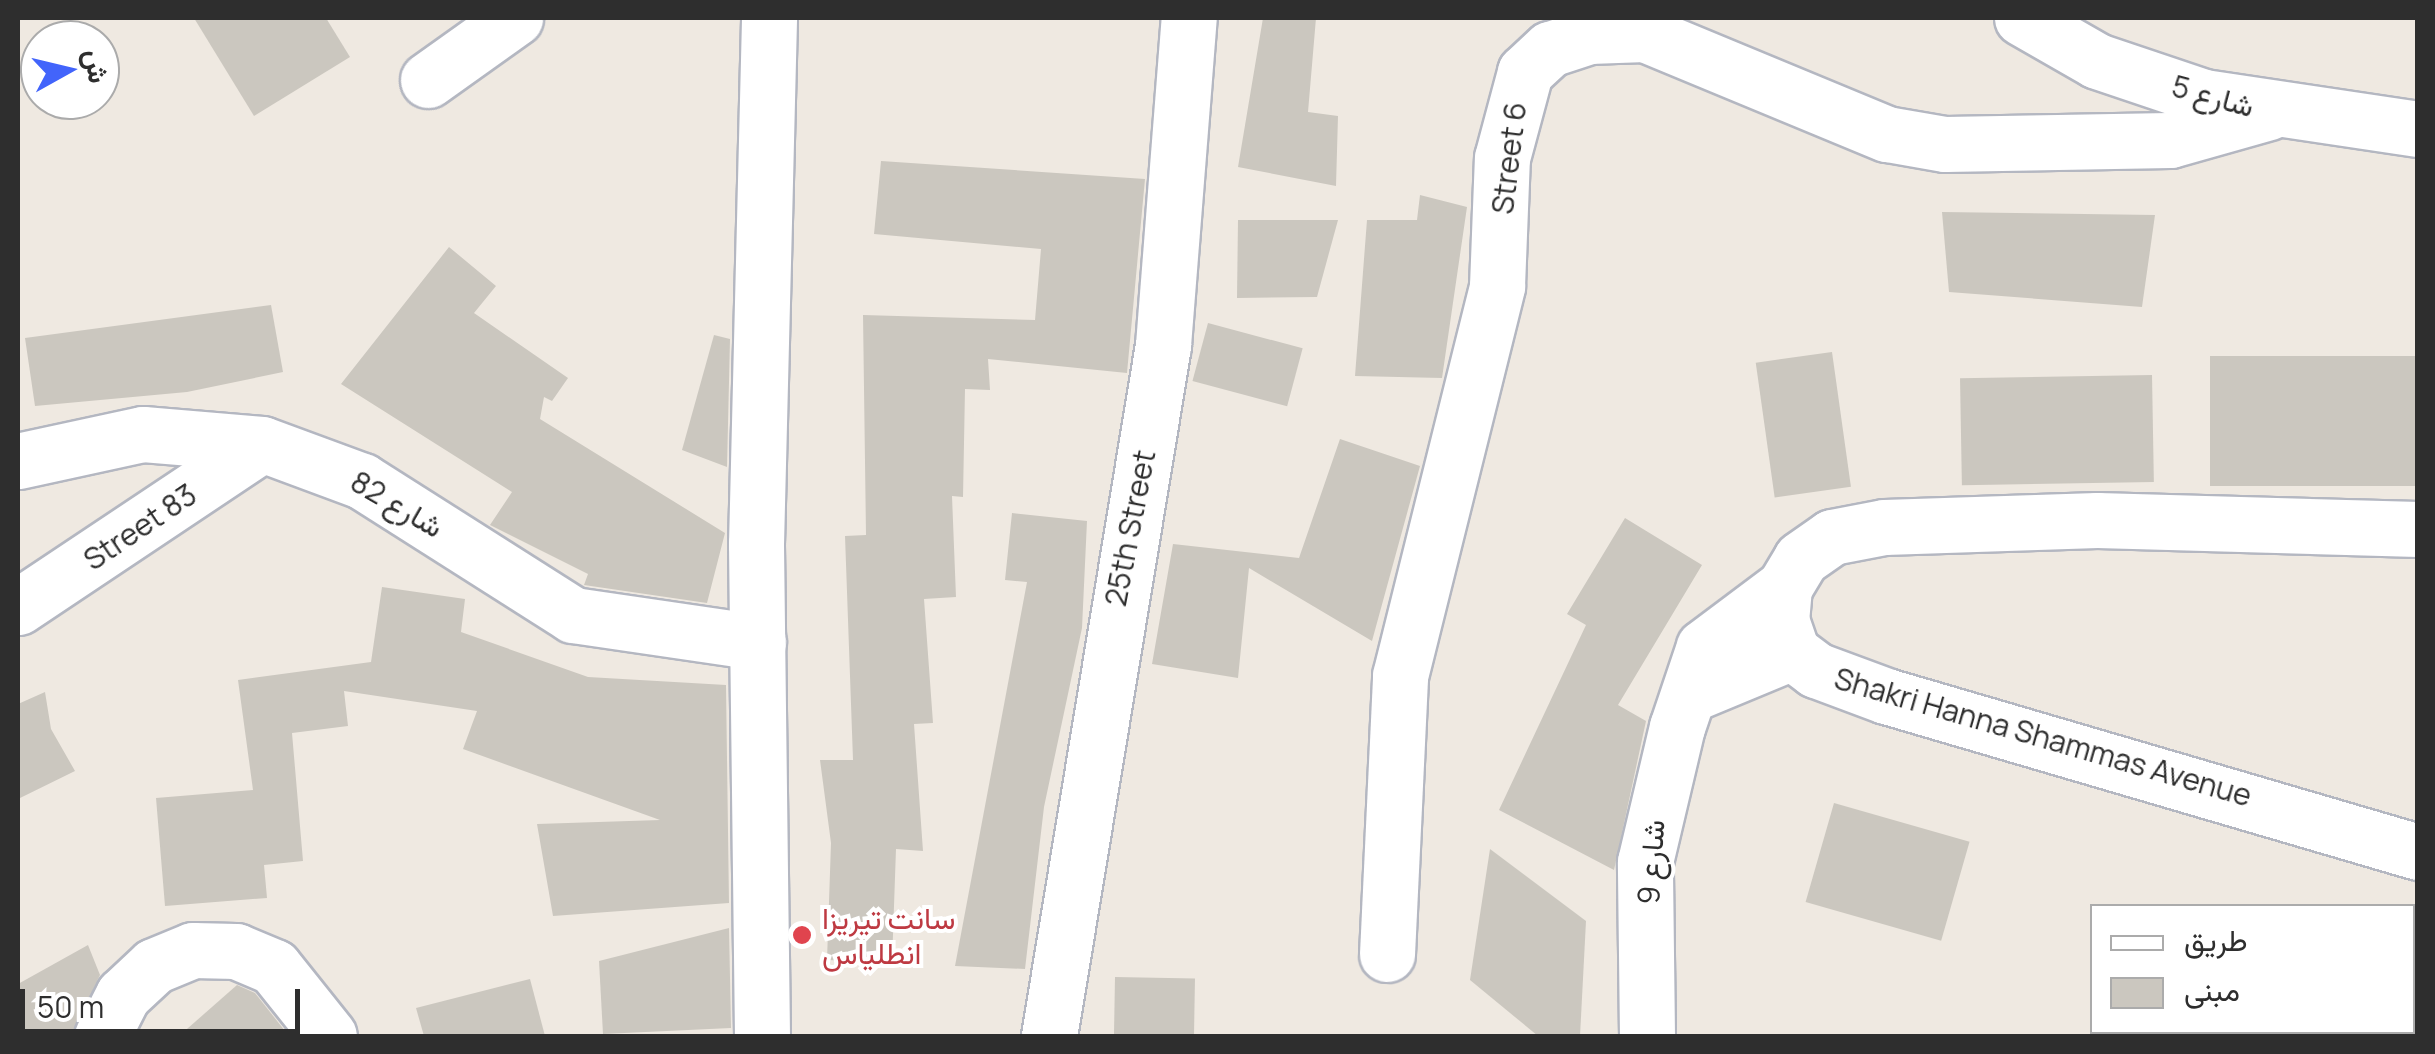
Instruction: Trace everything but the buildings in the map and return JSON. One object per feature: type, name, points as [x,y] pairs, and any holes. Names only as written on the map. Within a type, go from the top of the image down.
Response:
[{"type":"street","points":[[428,80],[515,18]]},
{"type":"street","points":[[762,1036],[758,642],[769,18]]},
{"type":"street","name":"25th Street","points":[[1048,1036],[1163,345],[1189,18]]},
{"type":"street","name":"شارع 5","points":[[2022,18],[2097,61],[2269,112],[2418,129]]},
{"type":"street","name":"Street 6","points":[[1387,954],[1400,676],[1498,286],[1502,158],[1526,72],[1550,49],[1588,36],[1645,34],[1886,134],[1945,144],[2170,140],[2269,112]]},
{"type":"street","name":"شارع 82","points":[[18,460],[143,434],[262,444],[362,481],[574,615],[758,642]]},
{"type":"street","name":"Street 83","points":[[18,607],[262,444]]},
{"type":"street","points":[[1693,693],[1792,652],[1781,620],[1784,587],[1832,537],[1884,528],[2097,520],[2418,529]]},
{"type":"street","name":"شارع 9","points":[[1647,1036],[1645,862],[1704,646],[1784,587]]},
{"type":"street","name":"Shakri Hanna Shammas Avenue","points":[[1792,652],[1886,696],[2418,852]]},
{"type":"street","points":[[102,1036],[123,994],[154,966],[207,950],[274,966],[329,1036]]},
{"type":"place","name":"سانت تيريزا انطلياس","points":[[802,935]]}]
